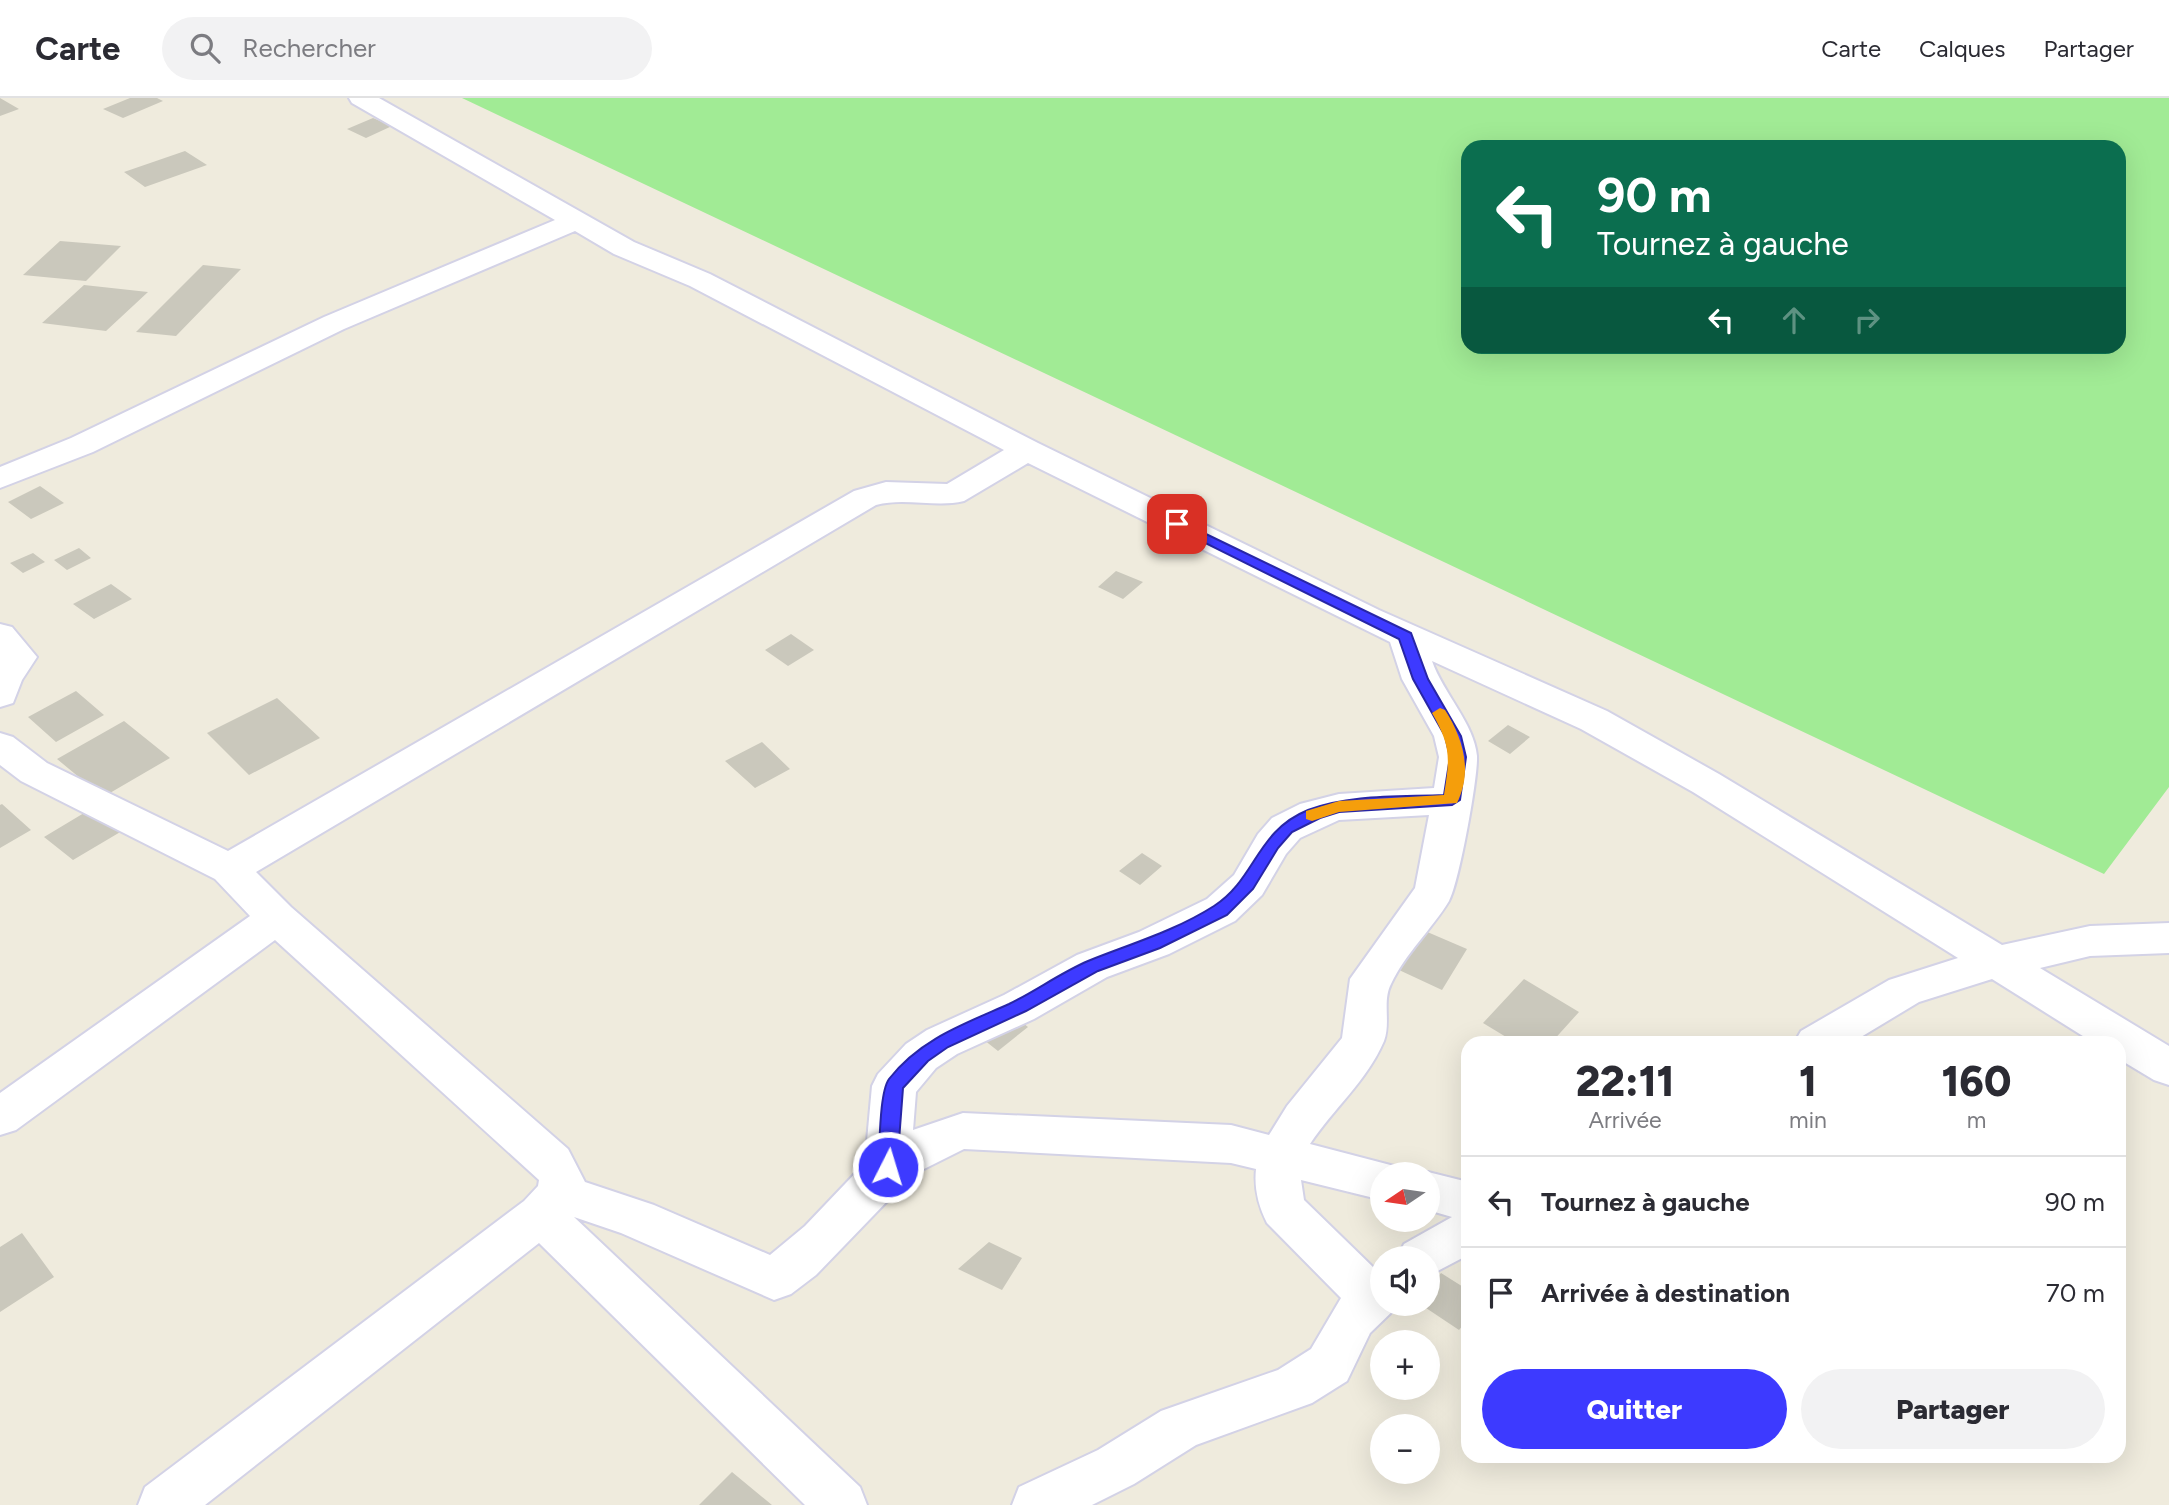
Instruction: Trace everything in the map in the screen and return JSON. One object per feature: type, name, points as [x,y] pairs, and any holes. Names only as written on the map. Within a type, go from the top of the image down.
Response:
[{"type":"street","points":[[361,98],[624,248],[681,271],[812,336],[1027,450],[1406,636],[1594,720],[1706,783],[2117,1036]]},
{"type":"street","points":[[0,478],[82,445],[359,312],[575,221]]},
{"type":"street","points":[[229,869],[674,612],[864,498],[886,492],[953,494],[1027,450]]},
{"type":"street","points":[[0,635],[19,657],[4,680],[0,695]]},
{"type":"street","points":[[1370,1287],[1283,1209],[1276,1189],[1283,1159],[1300,1118],[1350,1062],[1363,1040],[1367,1012],[1365,993],[1371,979],[1433,893],[1438,880],[1458,757],[1453,736],[1420,679],[1406,636]]},
{"type":"street","points":[[0,746],[34,772],[229,869],[276,918],[552,1162],[562,1178],[551,1204],[164,1505]]},
{"type":"street","points":[[888,1167],[894,1086],[921,1056],[942,1042],[1019,1007],[1092,967],[1154,943],[1221,910],[1248,885],[1272,844],[1286,828],[1314,814],[1339,807],[1452,800]]},
{"type":"street","points":[[0,1118],[276,918]]},
{"type":"street","points":[[1827,1036],[1904,991],[1997,962],[2090,941],[2169,938]]},
{"type":"street","points":[[2126,1042],[2169,1068]]},
{"type":"street","points":[[551,1204],[637,1219],[774,1279],[788,1271],[840,1220],[888,1167],[939,1137],[963,1131],[1218,1143],[1370,1178]]},
{"type":"street","points":[[1440,1194],[1461,1198]]},
{"type":"street","points":[[551,1204],[841,1505]]},
{"type":"street","points":[[1440,1247],[1461,1235]]},
{"type":"street","points":[[1038,1505],[1116,1467],[1179,1428],[1294,1387],[1329,1365],[1353,1318],[1370,1302]]},
{"type":"green space","points":[[462,98],[2169,98],[2169,787],[2104,874]]},
{"type":"building","points":[[0,98],[19,109],[0,116]]},
{"type":"building","points":[[130,98],[157,98],[163,101],[123,118],[103,109]]},
{"type":"building","points":[[373,118],[392,126],[366,138],[347,129]]},
{"type":"building","points":[[185,151],[207,165],[145,187],[124,172]]},
{"type":"building","points":[[60,241],[121,246],[86,281],[23,275]]},
{"type":"building","points":[[203,265],[241,269],[176,336],[136,332]]},
{"type":"building","points":[[84,285],[148,292],[106,331],[42,323]]},
{"type":"building","points":[[40,486],[64,503],[31,519],[8,502]]},
{"type":"building","points":[[79,548],[91,558],[67,570],[54,560]]},
{"type":"building","points":[[33,553],[45,562],[23,573],[10,563]]},
{"type":"building","points":[[1116,571],[1143,582],[1123,599],[1098,587]]},
{"type":"building","points":[[111,584],[132,599],[94,619],[73,604]]},
{"type":"building","points":[[791,634],[814,650],[788,666],[765,650]]},
{"type":"building","points":[[76,691],[104,715],[56,742],[28,717]]},
{"type":"building","points":[[277,698],[320,738],[249,775],[207,733]]},
{"type":"building","points":[[124,721],[170,758],[103,797],[57,759]]},
{"type":"building","points":[[1508,725],[1530,737],[1510,754],[1488,741]]},
{"type":"building","points":[[762,742],[790,769],[755,788],[725,761]]},
{"type":"building","points":[[0,805],[31,830],[0,848]]},
{"type":"building","points":[[94,807],[122,831],[73,860],[44,837]]},
{"type":"building","points":[[1142,853],[1162,866],[1140,885],[1119,871]]},
{"type":"building","points":[[1425,931],[1467,949],[1442,990],[1399,970]]},
{"type":"building","points":[[1524,979],[1579,1012],[1557,1036],[1504,1036],[1483,1023]]},
{"type":"building","points":[[1000,1005],[1028,1027],[998,1051],[970,1029]]},
{"type":"building","points":[[22,1233],[54,1277],[0,1312],[0,1247]]},
{"type":"building","points":[[989,1242],[1022,1258],[1002,1290],[958,1269]]},
{"type":"building","points":[[1441,1273],[1461,1286],[1459,1330],[1438,1316]]},
{"type":"building","points":[[732,1472],[772,1505],[699,1505]]},
{"type":"slow traffic","points":[[1312,815],[1339,807],[1452,800],[1458,757],[1453,736],[1440,713]]},
{"type":"route","points":[[888,1167],[894,1086],[921,1056],[942,1042],[1019,1007],[1092,967],[1200,923],[1221,910],[1248,885],[1272,844],[1286,828],[1314,814],[1339,807],[1452,800],[1458,757],[1453,736],[1420,679],[1406,636],[1177,524]]}]
